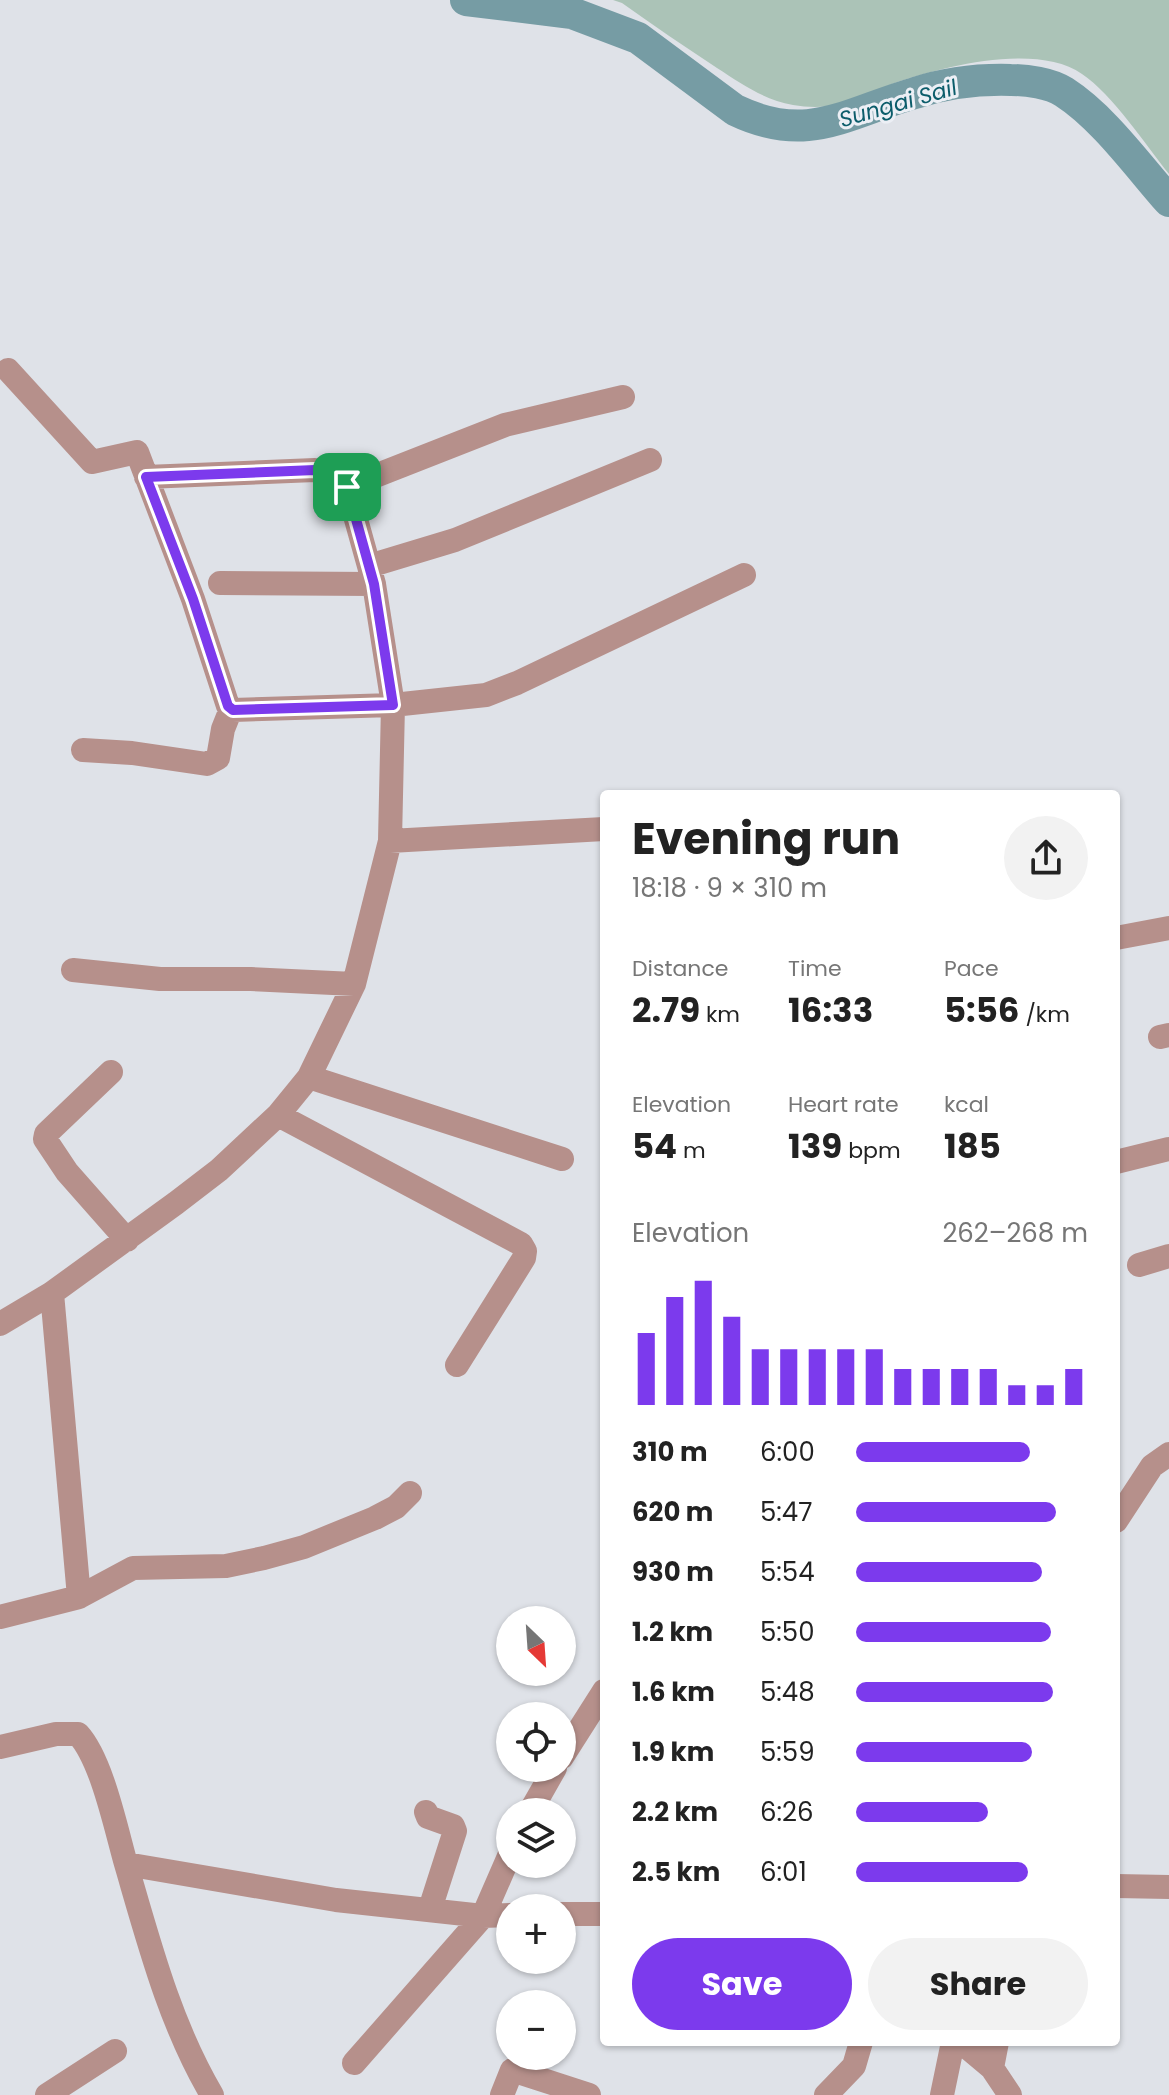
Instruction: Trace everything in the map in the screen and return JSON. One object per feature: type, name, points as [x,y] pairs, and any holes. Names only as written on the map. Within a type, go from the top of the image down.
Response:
[{"type":"street","points":[[8,370],[89,461],[137,452],[231,709]]},
{"type":"street","points":[[347,487],[505,425],[623,397]]},
{"type":"street","points":[[220,583],[371,575],[650,460]]},
{"type":"street","points":[[0,1324],[52,1293],[219,1170],[278,1115],[309,1077],[354,984],[390,841],[393,705],[371,575],[347,487],[324,470],[146,477]]},
{"type":"street","points":[[231,709],[393,705],[486,695],[503,690],[744,575]]},
{"type":"street","points":[[83,750],[132,753],[207,764],[218,758],[223,729],[231,709]]},
{"type":"street","points":[[390,841],[600,829]]},
{"type":"street","points":[[1120,937],[1169,928]]},
{"type":"street","points":[[73,970],[160,979],[354,984]]},
{"type":"street","points":[[111,1072],[46,1134],[45,1139],[67,1172],[127,1240]]},
{"type":"street","points":[[309,1077],[562,1159]]},
{"type":"street","points":[[278,1115],[521,1244],[525,1251],[524,1258],[457,1365]]},
{"type":"street","points":[[1120,1161],[1169,1149]]},
{"type":"street","points":[[1139,1265],[1169,1256]]},
{"type":"street","points":[[52,1293],[79,1597]]},
{"type":"street","points":[[1120,1515],[1152,1466],[1169,1454]]},
{"type":"street","points":[[0,1617],[79,1597],[133,1568],[226,1566],[304,1547],[375,1518],[396,1507],[410,1493]]},
{"type":"street","points":[[576,1735],[600,1697]]},
{"type":"street","points":[[0,1747],[56,1734],[78,1734],[87,1745],[98,1769],[155,1967],[195,2067],[212,2095]]},
{"type":"street","points":[[426,1812],[428,1817],[453,1826],[455,1831],[430,1909]]},
{"type":"street","points":[[126,1864],[336,1900],[496,1916]]},
{"type":"street","points":[[354,2063],[483,1916],[500,1878]]},
{"type":"street","points":[[1120,1886],[1169,1887]]},
{"type":"street","points":[[576,1914],[600,1914]]},
{"type":"street","points":[[826,2095],[854,2066],[860,2046]]},
{"type":"street","points":[[942,2095],[952,2046]]},
{"type":"street","points":[[966,2046],[992,2068],[1010,2095]]},
{"type":"street","points":[[992,2068],[996,2046]]},
{"type":"street","points":[[47,2095],[115,2051]]},
{"type":"street","points":[[502,2095],[512,2070],[589,2095]]},
{"type":"green space","points":[[613,0],[1169,0],[1169,174],[1105,94],[1082,74],[1063,65],[1015,59],[962,65],[912,77],[843,104],[801,106],[782,103],[754,91]]},
{"type":"waterway","name":"Sungai Sail","points":[[466,0],[572,13],[638,38],[735,110],[784,125],[826,122],[951,84],[999,80],[1045,84],[1064,92],[1092,115],[1169,201]]},
{"type":"route","points":[[324,470],[347,487],[374,584],[393,705],[231,709],[146,477],[324,470]]}]
